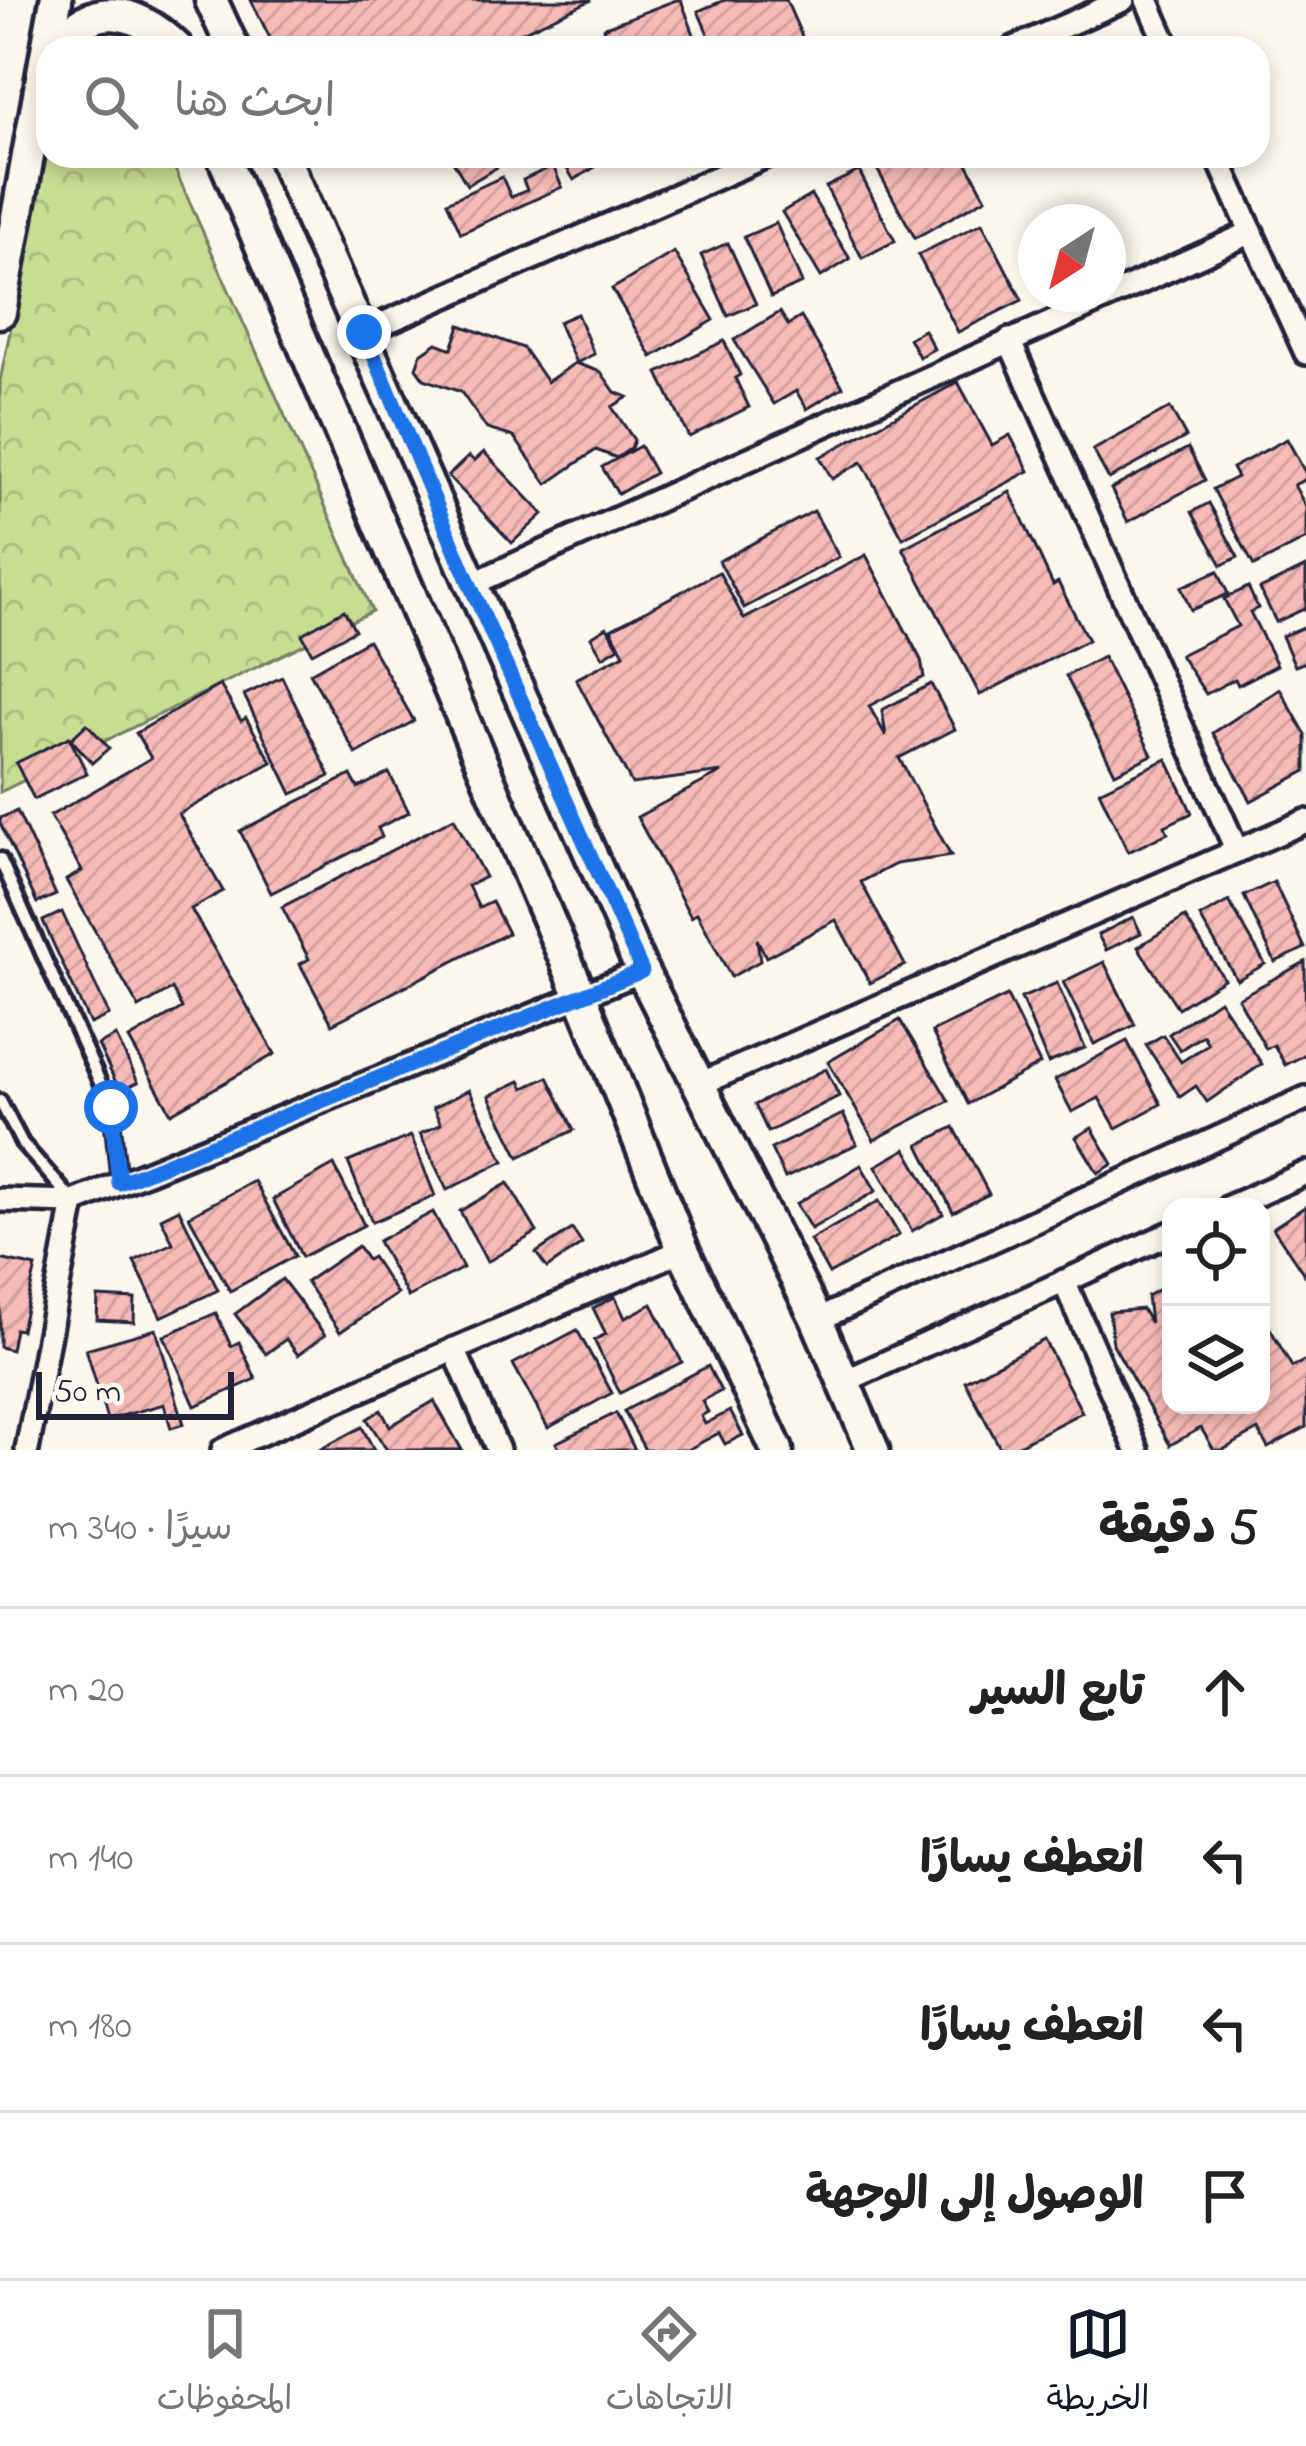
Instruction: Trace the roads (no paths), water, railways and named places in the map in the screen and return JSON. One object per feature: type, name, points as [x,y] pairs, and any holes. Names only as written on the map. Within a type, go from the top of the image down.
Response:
[{"type":"street","points":[[50,36],[56,0]]},
{"type":"street","points":[[212,0],[228,36]]},
{"type":"street","points":[[1042,36],[1124,0]]},
{"type":"street","points":[[1147,0],[1163,36]]},
{"type":"street","points":[[62,36],[86,8],[116,4],[142,9],[166,36]]},
{"type":"street","points":[[0,312],[36,115]]},
{"type":"street","points":[[228,168],[581,996],[683,1250],[777,1450]]},
{"type":"street","points":[[289,168],[642,971],[817,1320],[873,1450]]},
{"type":"street","points":[[364,332],[739,168]]},
{"type":"street","points":[[1223,168],[1306,352]]},
{"type":"street","points":[[470,585],[1252,232]]},
{"type":"street","points":[[1009,340],[1237,851]]},
{"type":"street","points":[[700,1084],[1306,820]]},
{"type":"street","points":[[0,1200],[74,1202],[642,971]]},
{"type":"street","points":[[817,1320],[1306,1097]]},
{"type":"street","points":[[1249,1198],[1306,1173]]},
{"type":"street","points":[[27,1450],[74,1202]]},
{"type":"street","points":[[843,1382],[1162,1237]]},
{"type":"street","points":[[223,1450],[683,1250]]},
{"type":"street","points":[[1064,1281],[1136,1450]]},
{"type":"street","points":[[454,1349],[498,1450]]},
{"type":"lane","points":[[0,859],[111,1107],[119,1183]]},
{"type":"lane","points":[[0,1101],[22,1143],[74,1202]]}]
